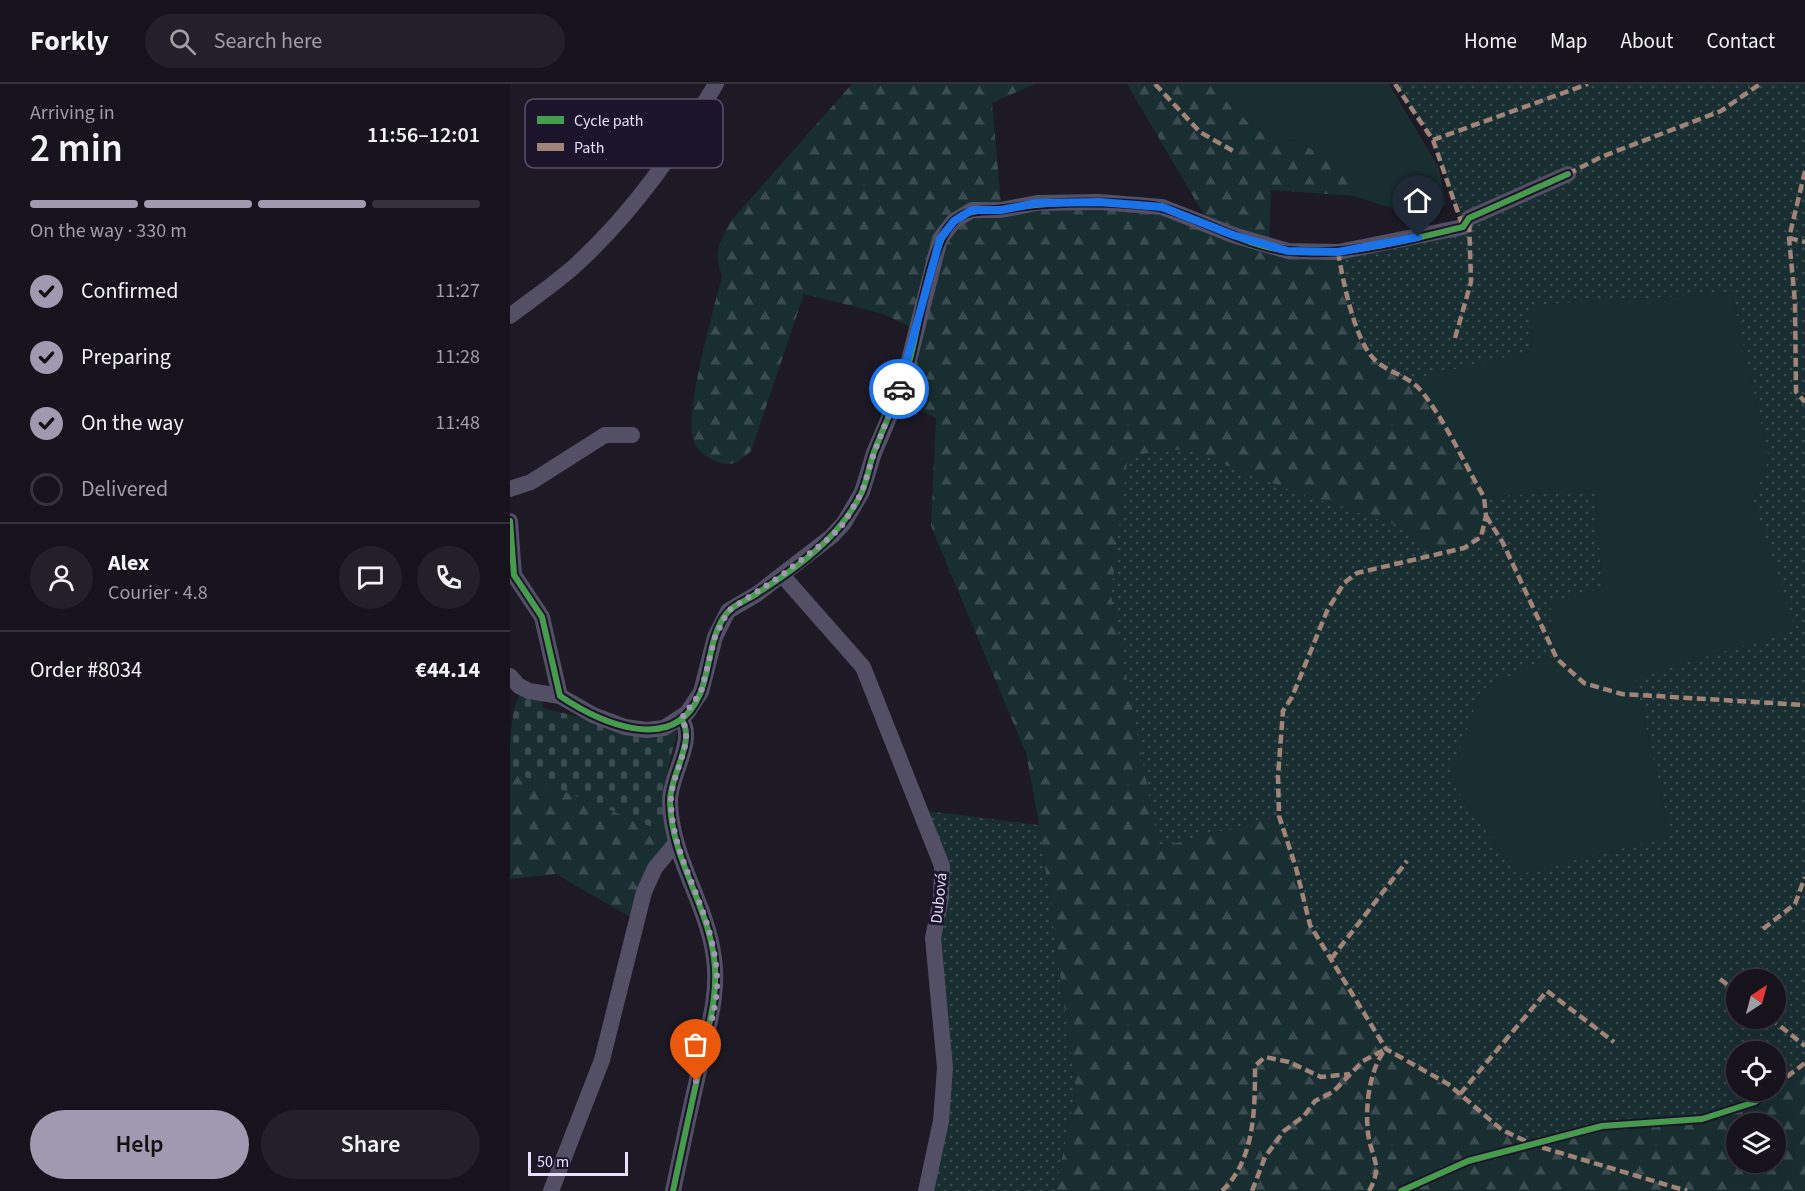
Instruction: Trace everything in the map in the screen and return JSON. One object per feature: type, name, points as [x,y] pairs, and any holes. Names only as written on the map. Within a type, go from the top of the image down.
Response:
[{"type":"street","points":[[707,99],[716,84]]},
{"type":"street","points":[[510,316],[517,302],[577,264],[629,211],[661,168]]},
{"type":"street","points":[[510,676],[519,686],[560,696],[602,720],[636,729],[664,728],[681,719],[701,692],[722,619],[735,605],[757,594],[832,536],[844,523],[862,492],[909,360],[940,239],[954,221],[972,210],[1001,210],[1046,202],[1099,202],[1162,207],[1233,235],[1288,251],[1338,252],[1463,227],[1469,218],[1568,174]]},
{"type":"street","points":[[510,489],[540,477],[605,435],[632,435]]},
{"type":"street","points":[[510,521],[514,575],[542,617],[560,696]]},
{"type":"street","name":"Dubová","points":[[782,575],[863,667],[942,866],[941,898],[933,938],[945,1068],[941,1121],[926,1191]]},
{"type":"street","points":[[673,1191],[717,988],[707,924],[675,844],[670,803],[672,786],[687,739],[686,727],[681,719]]},
{"type":"street","points":[[551,1191],[602,1060],[644,892],[655,868],[675,844]]},
{"type":"green space","points":[[852,84],[1035,84],[992,103],[1001,204],[955,214],[914,329],[884,314],[804,294],[751,451],[735,463],[721,463],[704,455],[696,446],[692,424],[697,383],[722,275],[718,260],[721,242],[730,222]]},
{"type":"green space","points":[[1127,84],[1208,84],[1253,127],[1278,140],[1298,141],[1342,168],[1354,196],[1271,190],[1269,241],[1207,220]]},
{"type":"green space","points":[[1208,84],[1389,84],[1439,168],[1446,205],[1416,216],[1354,196],[1341,168],[1298,141],[1278,140],[1253,127]]},
{"type":"green space","points":[[1395,84],[1805,84],[1805,1063],[1786,1077],[1786,1041],[1726,1041],[1726,1101],[1753,1101],[1732,1110],[1711,1116],[1669,1122],[1596,1127],[1534,1145],[1502,1130],[1460,1094],[1385,1050],[1310,925],[1296,868],[1279,816],[1159,847],[1111,596],[1128,455],[1186,449],[1298,493],[1409,529],[1424,558],[1464,548],[1481,537],[1486,516],[1484,497],[1595,490],[1602,588],[1551,603],[1552,656],[1481,690],[1449,779],[1517,875],[1671,836],[1635,678],[1795,630],[1753,500],[1769,459],[1732,293],[1532,305],[1531,351],[1417,379],[1392,373],[1378,362],[1366,347],[1357,329],[1345,289],[1338,252],[1462,226],[1433,140]]},
{"type":"green space","points":[[1140,206],[1233,235],[1338,252],[1350,309],[1368,351],[1381,365],[1411,382],[1423,393],[1448,431],[1484,497],[1486,516],[1481,537],[1464,548],[1424,558],[1409,529],[1298,493],[1160,847],[1279,816],[1296,868],[1310,925],[1385,1050],[1460,1094],[1502,1130],[1534,1145],[1602,1126],[1702,1119],[1755,1101],[1786,1101],[1786,1077],[1805,1063],[1805,1191],[1055,1191],[1076,1091],[1039,825],[1026,753],[931,526],[936,418],[896,398],[940,239],[972,210]]},
{"type":"green space","points":[[1732,293],[1769,459],[1753,500],[1796,630],[1635,678],[1671,836],[1517,875],[1449,779],[1481,690],[1552,656],[1551,603],[1602,588],[1595,490],[1484,497],[1425,395],[1411,379],[1531,351],[1532,305]]},
{"type":"green space","points":[[520,694],[542,701],[543,708],[652,735],[678,729],[665,793],[671,835],[554,787],[510,772],[512,719]]},
{"type":"green space","points":[[510,772],[554,787],[671,835],[637,921],[556,874],[510,879]]},
{"type":"green space","points":[[920,810],[1039,825],[1076,1091],[1055,1191],[926,1191],[941,1121],[933,938],[942,866]]},
{"type":"marked path","points":[[1155,84],[1200,132],[1233,151]]},
{"type":"marked path","points":[[1395,84],[1433,140],[1463,227]]},
{"type":"marked path","points":[[1433,140],[1588,84]]},
{"type":"marked path","points":[[1568,174],[1601,157],[1721,111],[1760,84]]},
{"type":"marked path","points":[[1805,171],[1789,238],[1795,302],[1796,392],[1805,402]]},
{"type":"marked path","points":[[1455,338],[1471,282],[1469,218]]},
{"type":"marked path","points":[[1789,238],[1805,242]]},
{"type":"marked path","points":[[1338,252],[1350,309],[1361,339],[1375,360],[1411,382],[1432,405],[1484,497],[1486,516],[1481,537],[1464,548],[1357,573],[1344,583],[1327,611],[1292,697],[1283,711],[1278,776],[1279,816],[1296,868],[1310,925],[1386,1049],[1448,1084],[1502,1130],[1534,1145],[1687,1191]]},
{"type":"marked path","points":[[1486,516],[1503,543],[1557,659],[1584,683],[1622,694],[1805,705]]},
{"type":"marked path","points":[[1331,959],[1407,861]]},
{"type":"marked path","points":[[1763,929],[1795,904],[1805,877]]},
{"type":"marked path","points":[[1720,979],[1726,984]]},
{"type":"marked path","points":[[1460,1094],[1547,991],[1614,1042]]},
{"type":"marked path","points":[[1784,1029],[1805,1046]]},
{"type":"marked path","points":[[1252,1191],[1265,1157],[1284,1131],[1304,1116],[1315,1101],[1333,1092],[1363,1061],[1386,1049]]},
{"type":"marked path","points":[[1369,1191],[1376,1168],[1368,1133],[1368,1101],[1375,1069],[1384,1051]]},
{"type":"marked path","points":[[1222,1191],[1233,1178],[1247,1149],[1253,1116],[1255,1066],[1265,1057],[1289,1062],[1321,1077],[1350,1074]]},
{"type":"marked path","points":[[1786,1077],[1805,1063]]},
{"type":"cycle path","points":[[510,521],[514,575],[542,617],[560,696],[595,716],[614,723],[634,728],[654,729],[672,725],[688,713],[700,694],[715,635],[727,613],[817,550],[852,510],[865,484],[874,452],[906,371],[937,249],[952,223],[964,214],[1066,203],[1148,205],[1181,214],[1274,249],[1334,252],[1399,242],[1463,227],[1469,218],[1568,174]]},
{"type":"cycle path","points":[[673,1191],[710,1023],[715,985],[714,958],[710,938],[676,842],[672,822],[671,791],[686,737],[681,719]]},
{"type":"cycle path","points":[[1401,1191],[1468,1161],[1602,1126],[1702,1119],[1756,1101]]},
{"type":"way so far","points":[[696,1081],[717,988],[714,957],[707,924],[675,844],[670,803],[674,776],[687,739],[686,727],[681,719],[698,699],[715,637],[728,611],[757,594],[832,536],[844,523],[862,492],[874,453],[899,389]]},
{"type":"route","points":[[899,389],[909,360],[940,239],[954,221],[972,210],[1001,210],[1037,203],[1099,202],[1162,207],[1233,235],[1288,251],[1338,252],[1418,237]]}]
